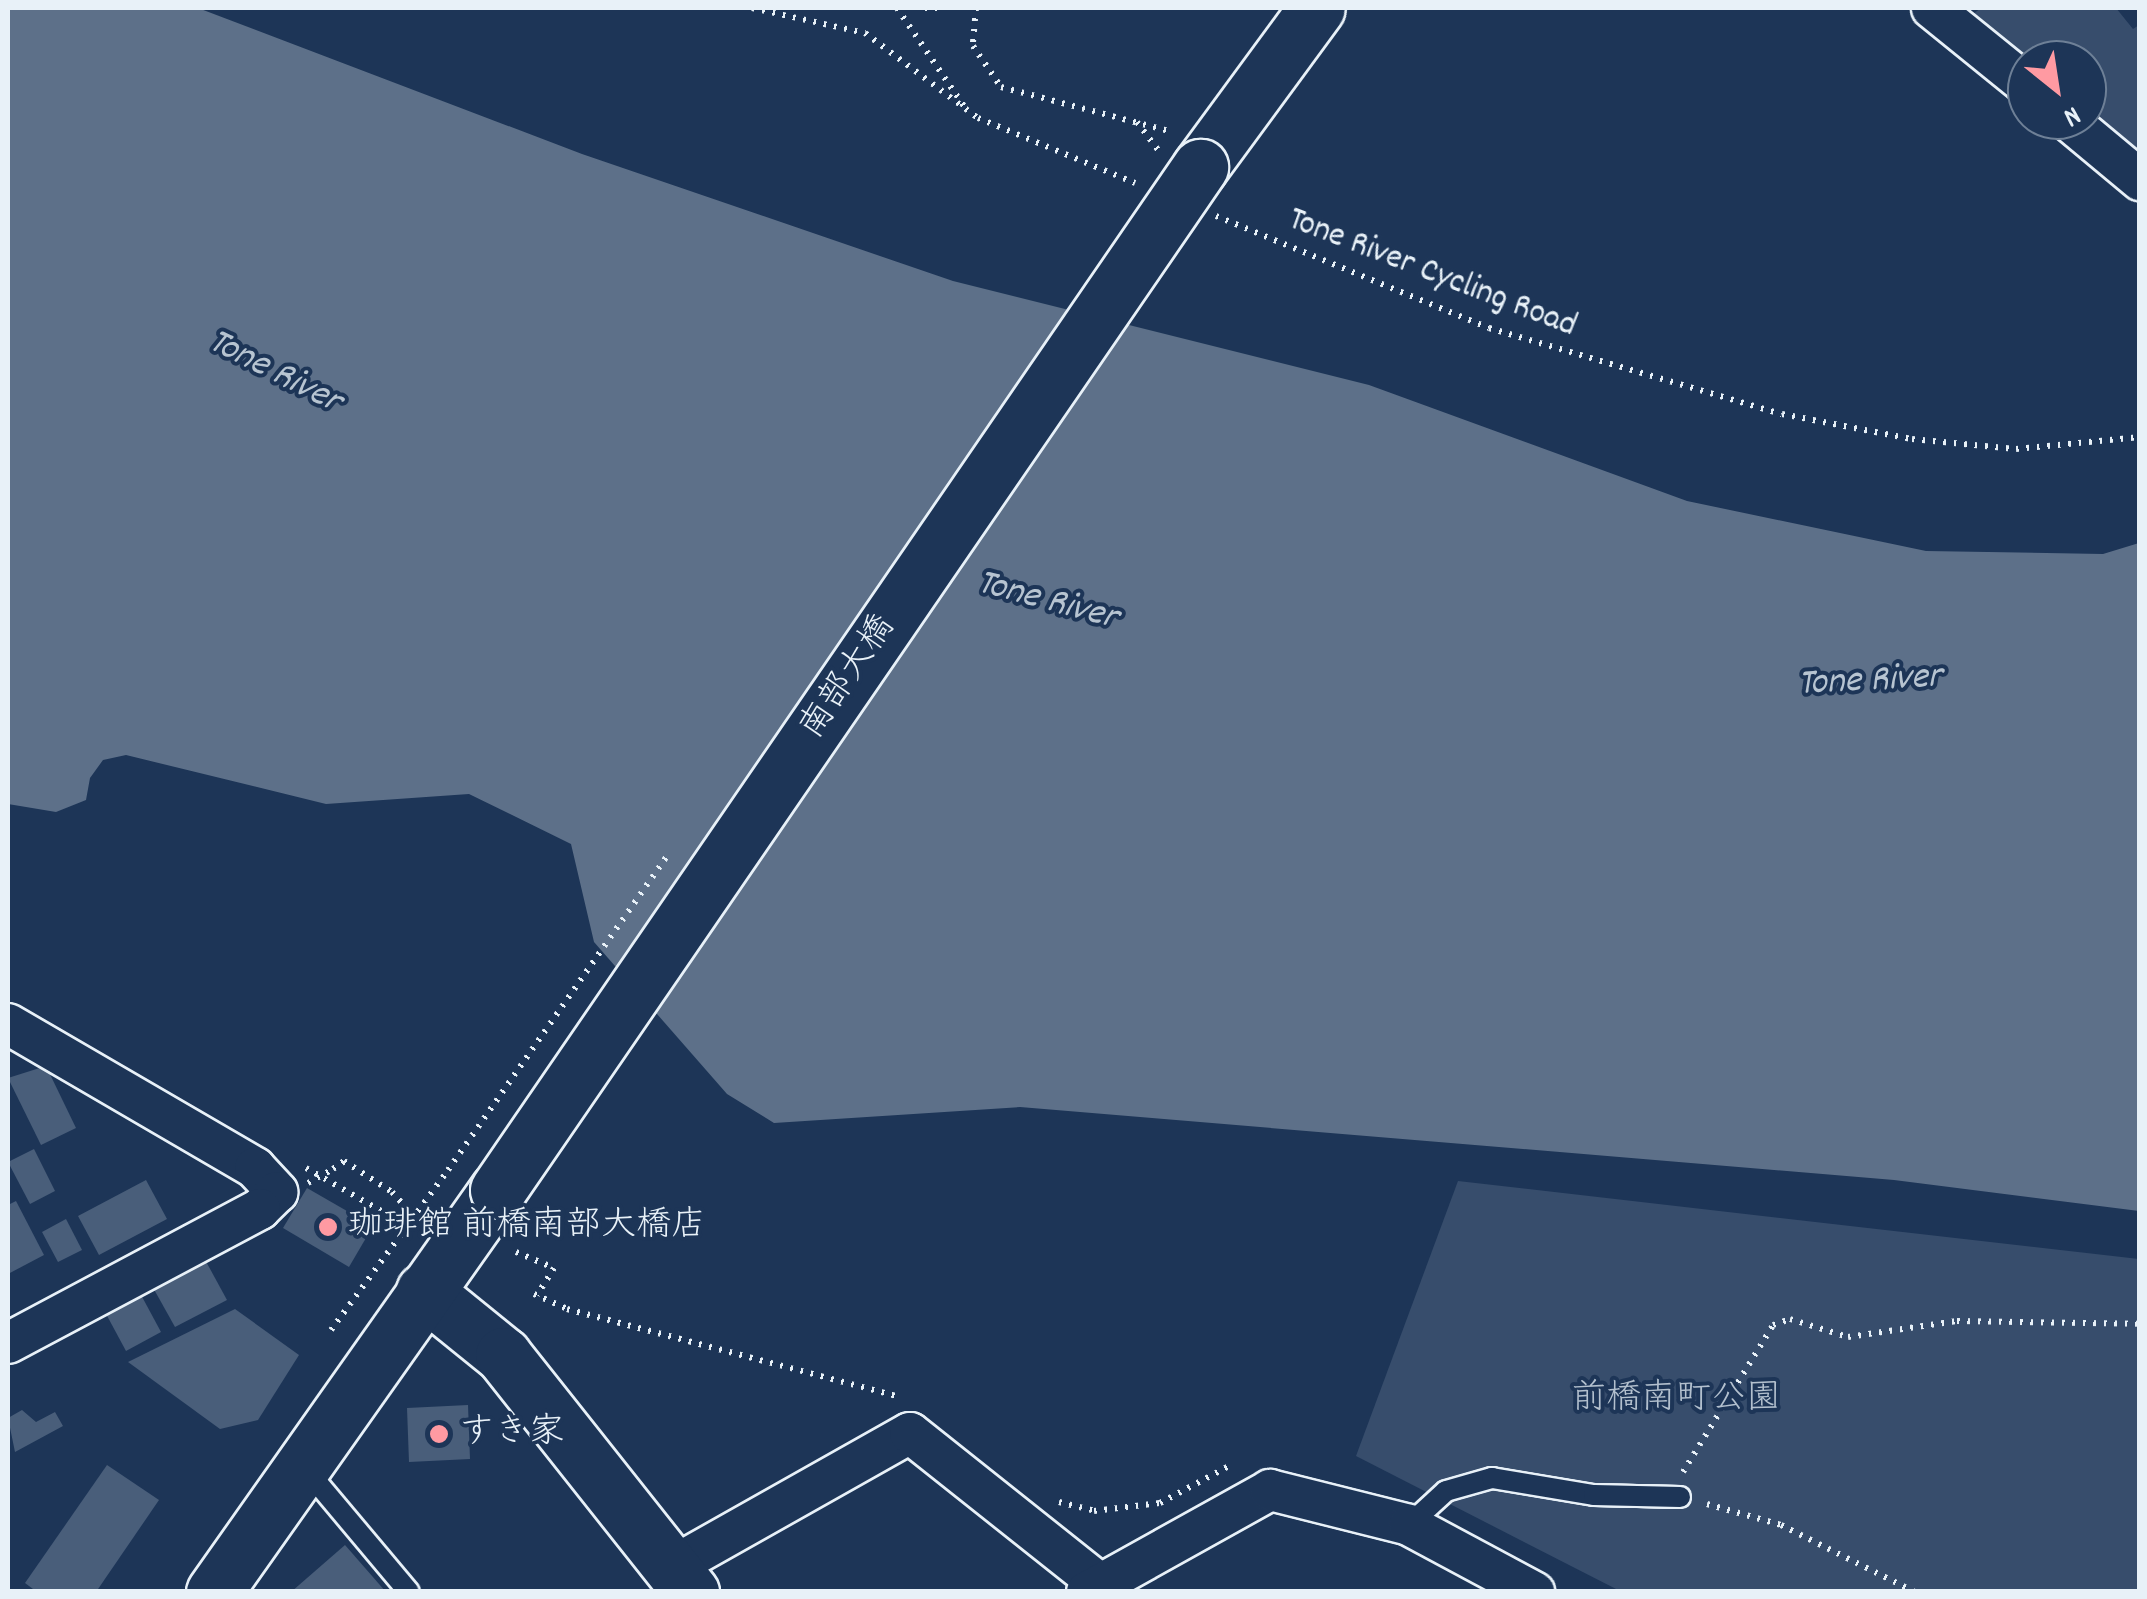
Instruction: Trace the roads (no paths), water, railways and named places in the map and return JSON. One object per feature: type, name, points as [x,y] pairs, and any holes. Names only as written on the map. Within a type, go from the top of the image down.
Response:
[{"type":"street","name":"南部大橋","points":[[214,1592],[498,1190],[1183,165],[1317,8]]},
{"type":"street","points":[[1932,8],[2007,69]]},
{"type":"street","points":[[2092,140],[2140,180]]},
{"type":"street","points":[[8,1024],[255,1168],[277,1192],[260,1209],[8,1343]]},
{"type":"street","points":[[424,1291],[503,1355],[682,1579],[910,1433],[1100,1589],[1270,1490],[1408,1525],[1534,1592]]},
{"type":"lane","points":[[302,1464],[409,1592]]},
{"type":"lane","points":[[1408,1525],[1446,1490],[1492,1478],[1594,1494],[1680,1497]]},
{"type":"water","name":"Tone River","points":[[8,8],[198,8],[582,154],[953,281],[1369,385],[1687,501],[1926,551],[2103,554],[2139,543],[2139,1211],[1894,1180],[1020,1107],[774,1123],[727,1094],[594,942],[571,844],[469,794],[326,804],[126,755],[103,760],[90,778],[86,800],[56,812],[8,804]]},
{"type":"place","name":"珈琲館 前橋南部大橋店","points":[[328,1227]]},
{"type":"place","name":"すき家","points":[[439,1434]]},
{"type":"park label","name":"前橋南町公園","points":[[1676,1400]]}]
